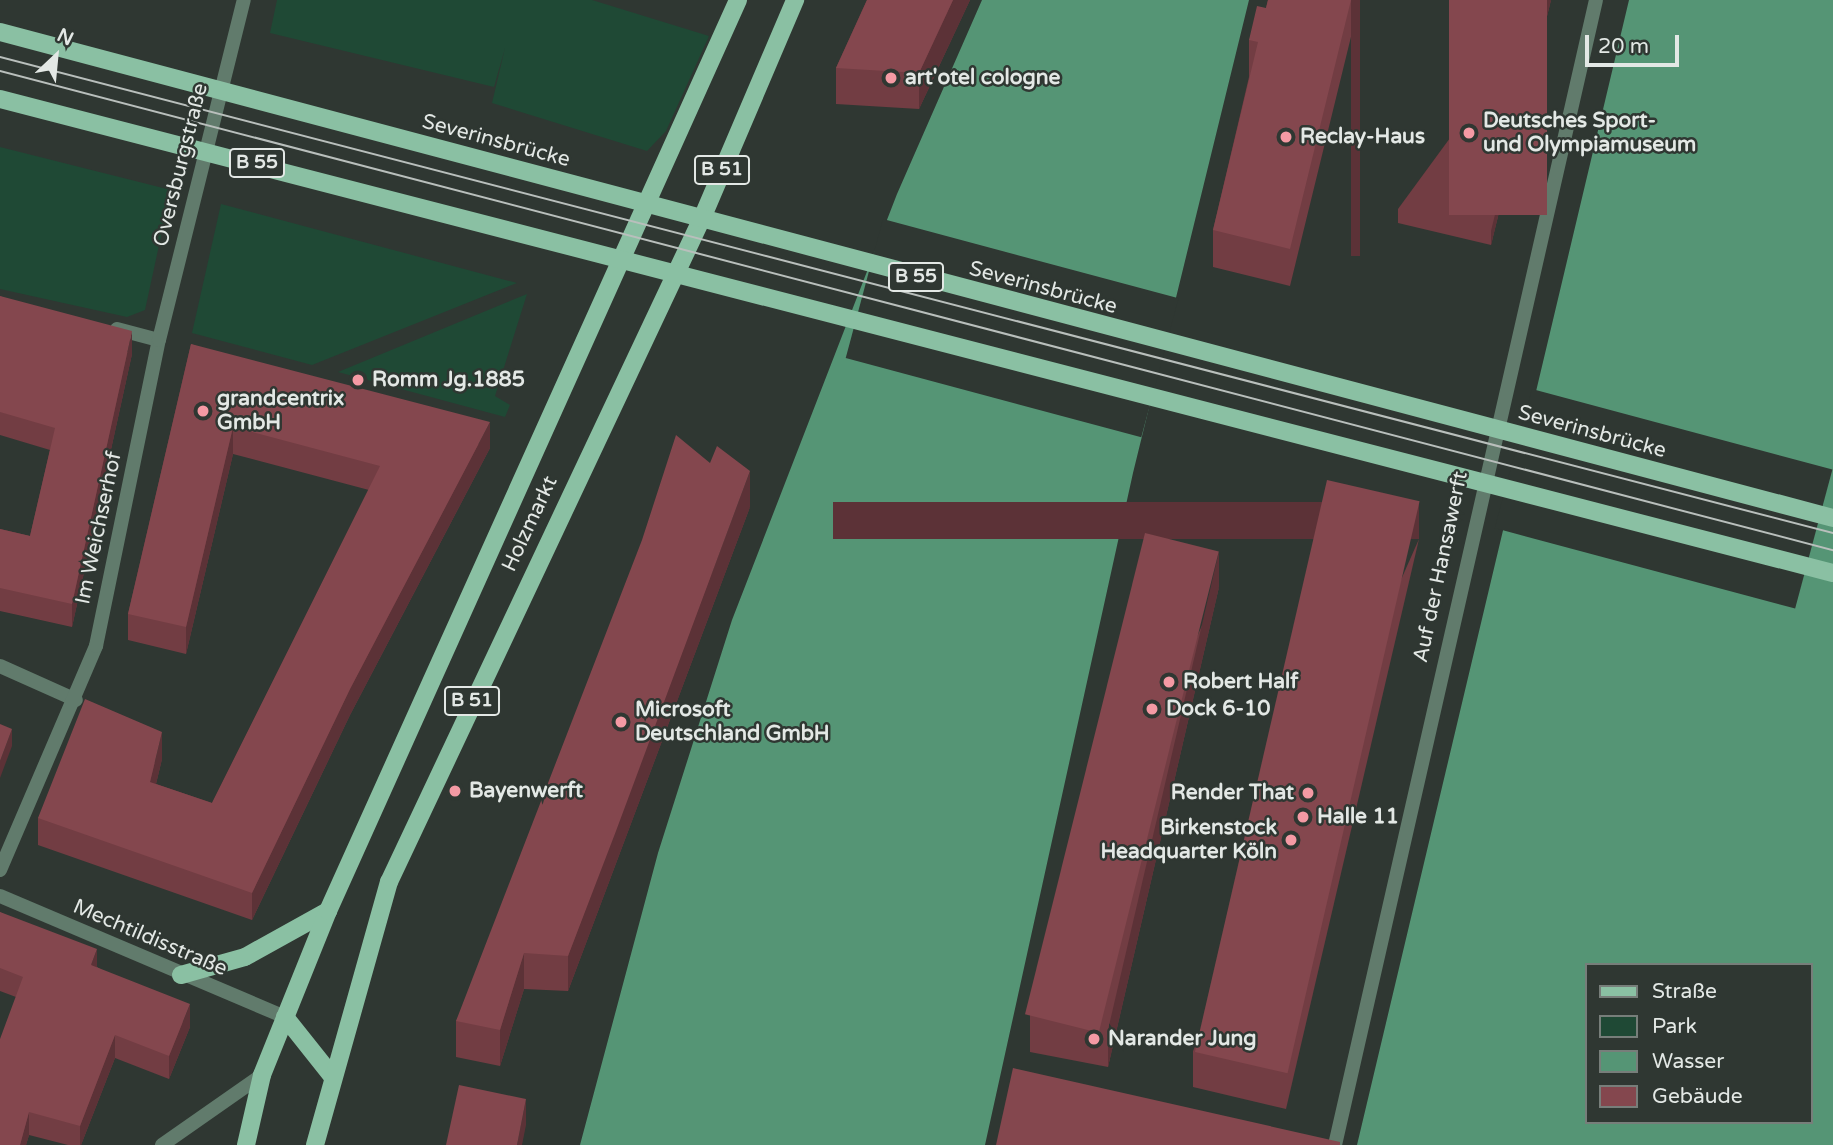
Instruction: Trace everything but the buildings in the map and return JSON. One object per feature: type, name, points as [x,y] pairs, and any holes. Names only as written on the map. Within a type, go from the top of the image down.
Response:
[{"type":"main road","name":"Holzmarkt","points":[[285,1017],[328,911],[738,0]]},
{"type":"main road","name":"Holzmarkt","points":[[332,1076],[388,882],[703,216],[795,0]]},
{"type":"main road","name":"Severinsbrücke","points":[[0,32],[1833,518]]},
{"type":"main road","name":"B 55","points":[[0,99],[1833,573]]},
{"type":"main road","points":[[181,975],[245,957],[328,911]]},
{"type":"main road","points":[[285,1017],[332,1076]]},
{"type":"main road","name":"B 51","points":[[246,1145],[262,1075],[285,1017]]},
{"type":"main road","name":"B 51","points":[[315,1145],[332,1076]]},
{"type":"street","name":"Oversburgstraße","points":[[159,340],[244,0]]},
{"type":"street","name":"Auf der Hansawerft","points":[[1335,1145],[1596,0]]},
{"type":"street","points":[[106,326],[159,340]]},
{"type":"street","name":"Im Weichserhof","points":[[0,870],[76,700],[96,646],[159,340]]},
{"type":"street","points":[[0,666],[76,700]]},
{"type":"street","name":"Mechtildisstraße","points":[[0,896],[285,1017]]},
{"type":"street","points":[[162,1145],[262,1075]]},
{"type":"green space","points":[[277,0],[592,0],[709,36],[666,131],[647,151],[492,103],[505,48],[494,87],[270,33]]},
{"type":"green space","points":[[0,147],[171,190],[145,310],[127,317],[0,289]]},
{"type":"green space","points":[[221,204],[517,283],[312,365],[192,333]]},
{"type":"green space","points":[[527,294],[495,396],[510,405],[505,417],[338,372]]},
{"type":"water","points":[[982,0],[1249,0],[1133,473],[985,1145],[580,1145],[658,853],[732,620],[897,194]]},
{"type":"water","points":[[1629,0],[1833,0],[1833,1145],[1357,1145]]},
{"type":"pier","points":[[883,219],[1179,298],[1141,437],[846,358]]},
{"type":"pier","points":[[1532,389],[1832,469],[1795,609],[1495,528]]},
{"type":"tram line","points":[[0,57],[1833,533]]},
{"type":"tram line","points":[[0,71],[1833,550]]},
{"type":"place","name":"art'otel cologne","points":[[891,78]]},
{"type":"place","name":"Deutsches Sport- und Olympiamuseum","points":[[1469,133]]},
{"type":"place","name":"Reclay-Haus","points":[[1286,137]]},
{"type":"place","name":"Romm Jg.1885","points":[[358,380]]},
{"type":"place","name":"grandcentrix GmbH","points":[[203,411]]},
{"type":"place","name":"Robert Half","points":[[1169,682]]},
{"type":"place","name":"Dock 6-10","points":[[1152,709]]},
{"type":"place","name":"Microsoft Deutschland GmbH","points":[[621,722]]},
{"type":"place","name":"Bayenwerft","points":[[455,791]]},
{"type":"place","name":"Render That","points":[[1308,793]]},
{"type":"place","name":"Halle 11","points":[[1303,817]]},
{"type":"place","name":"Birkenstock Headquarter Köln","points":[[1291,840]]},
{"type":"place","name":"Narander Jung","points":[[1094,1039]]}]
